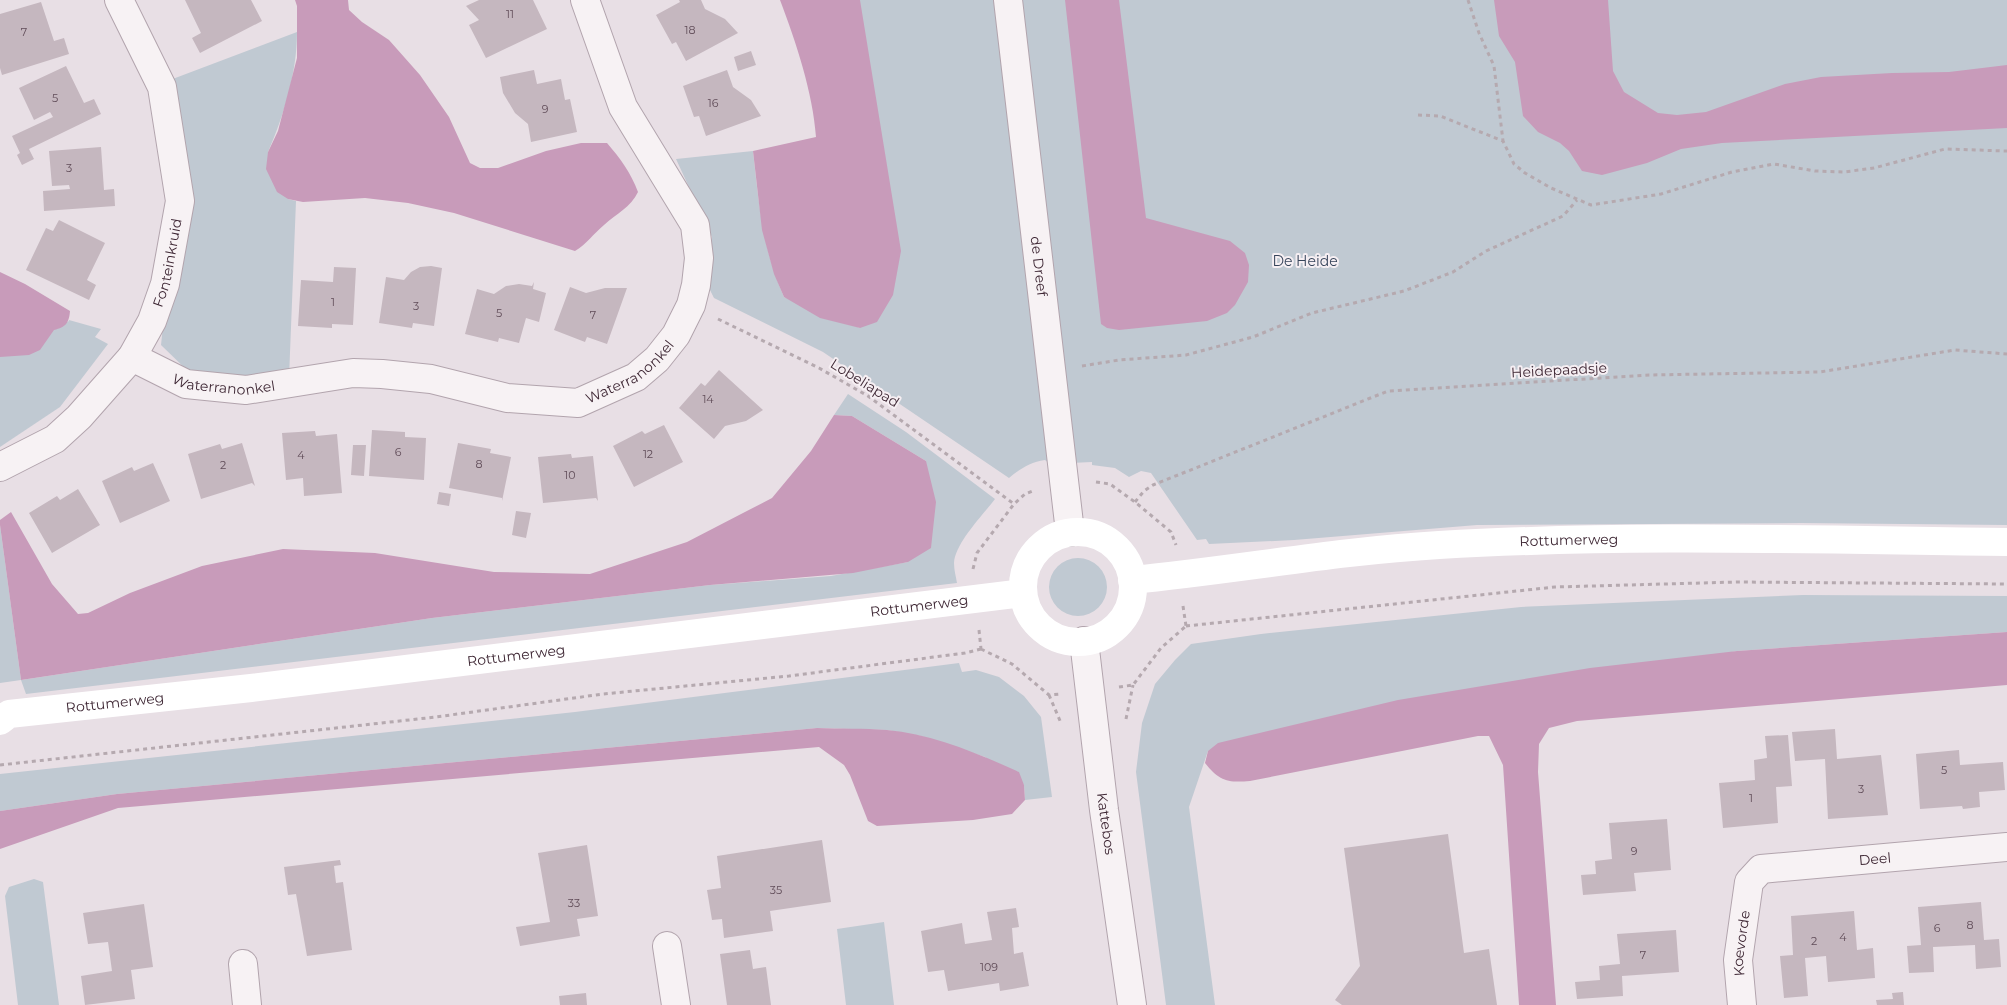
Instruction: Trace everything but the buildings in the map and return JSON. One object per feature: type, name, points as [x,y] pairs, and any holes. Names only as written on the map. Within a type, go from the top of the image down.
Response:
[{"type":"main road","points":[[1070,532],[1090,533],[1108,541],[1127,562],[1132,580],[1129,606],[1121,621],[1108,633],[1092,640],[1084,641],[1066,641],[1050,635],[1037,624],[1027,610],[1023,593],[1024,574],[1037,549],[1052,538],[1070,532]]},
{"type":"main road","name":"Rottumerweg","points":[[1132,580],[1378,550],[1494,542],[1603,539],[2007,542]]},
{"type":"main road","name":"Rottumerweg","points":[[3,715],[308,681],[1023,593]]},
{"type":"street","name":"Fonteinkruid","points":[[0,467],[55,439],[79,417],[132,357],[152,321],[165,284],[180,201],[162,87],[119,0]]},
{"type":"street","name":"Waterranonkel","points":[[132,357],[186,384],[246,390],[353,373],[382,374],[431,379],[507,398],[578,403],[636,377],[657,360],[676,335],[691,305],[696,285],[699,258],[695,225],[624,107],[585,0]]},
{"type":"street","name":"de Dreef","points":[[1008,0],[1070,532]]},
{"type":"street","name":"Kattebos","points":[[1084,641],[1104,810],[1132,1005]]},
{"type":"street","name":"Deel","points":[[1749,882],[1761,869],[2007,847]]},
{"type":"street","name":"Koevorde","points":[[1742,1005],[1738,960],[1749,882]]},
{"type":"street","points":[[667,946],[676,1005]]},
{"type":"street","points":[[243,964],[248,1005]]},
{"type":"path","points":[[1468,0],[1479,33],[1494,66],[1503,141],[1514,164],[1551,188],[1592,205],[1660,194],[1732,172],[1774,164],[1815,171],[1844,172],[1874,168],[1945,149],[2007,151]]},
{"type":"path","points":[[1418,115],[1440,116],[1503,141]]},
{"type":"path","points":[[1052,371],[1119,360],[1186,355],[1253,336],[1312,313],[1404,291],[1453,272],[1486,251],[1563,216],[1577,200]]},
{"type":"path","name":"Lobeliapad","points":[[691,305],[819,368],[868,396],[1014,504]]},
{"type":"path","name":"Heidepaadsje","points":[[1135,502],[1144,491],[1153,485],[1388,391],[1649,375],[1820,372],[1955,350],[2007,354]]},
{"type":"path","points":[[1094,482],[1110,484],[1171,532],[1177,552]]},
{"type":"path","points":[[973,574],[973,563],[977,553],[1014,504],[1024,494],[1037,490]]},
{"type":"path","points":[[1114,687],[1133,685],[1161,648],[1186,626],[1555,587],[1737,582],[2007,584]]},
{"type":"path","points":[[1183,601],[1186,626]]},
{"type":"path","points":[[978,624],[981,649]]},
{"type":"path","points":[[0,765],[436,718],[603,694],[788,676],[981,649],[1012,664],[1049,695],[1065,693]]},
{"type":"green space","name":"De Heide","points":[[809,0],[2007,0],[2007,525],[1801,523],[1477,525],[1294,540],[1209,544],[1206,539],[1197,540],[1151,473],[1141,471],[1129,477],[1115,468],[1092,465],[1092,462],[1050,464],[1045,460],[1026,466],[1009,478],[823,352],[714,298],[708,286],[712,237],[676,159],[753,151],[762,225],[771,261],[784,297],[860,328]]},
{"type":"green space","points":[[297,32],[292,78],[279,123],[268,152],[288,199],[296,201],[289,378],[194,377],[161,345],[164,317],[170,80]]},
{"type":"green space","points":[[0,285],[68,322],[69,320],[101,329],[95,337],[108,344],[60,407],[0,447]]},
{"type":"green space","points":[[848,394],[906,432],[995,499],[959,547],[954,563],[957,583],[26,694],[21,680],[432,618],[710,585],[831,576],[908,562],[926,461],[852,416],[834,415]]},
{"type":"green space","points":[[0,525],[21,680],[0,683]]},
{"type":"green space","points":[[1078,558],[1089,560],[1102,571],[1107,587],[1105,598],[1094,611],[1078,616],[1067,614],[1054,603],[1049,587],[1051,576],[1062,563]]},
{"type":"green space","points":[[1803,595],[2007,596],[2007,632],[1737,651],[1208,751],[1189,807],[1215,1005],[1166,1005],[1136,772],[1142,723],[1155,684],[1191,644],[1261,634],[1521,607]]},
{"type":"green space","points":[[959,663],[962,672],[976,670],[999,677],[1024,696],[1041,717],[1052,797],[1025,800],[1024,785],[985,757],[921,736],[887,730],[817,728],[117,794],[0,811],[0,774],[575,712]]},
{"type":"green space","points":[[34,879],[43,882],[59,1005],[18,1005],[5,896],[9,887]]},
{"type":"green space","points":[[884,922],[894,1005],[846,1005],[837,929]]},
{"type":"shaded area","points":[[295,0],[348,0],[349,10],[362,22],[389,40],[420,75],[449,117],[470,163],[480,168],[498,168],[546,151],[581,143],[607,143],[621,160],[638,192],[627,206],[575,251],[454,213],[408,203],[365,198],[303,202],[288,199],[277,192],[266,169],[268,152],[278,131],[297,58],[297,6]]},
{"type":"shaded area","points":[[780,0],[860,0],[901,251],[893,295],[877,322],[860,328],[820,318],[784,297],[774,274],[762,230],[753,151],[816,137],[803,68]]},
{"type":"shaded area","points":[[1065,0],[1119,0],[1146,218],[1230,241],[1245,253],[1249,265],[1248,282],[1235,305],[1227,313],[1207,321],[1119,330],[1107,328],[1101,324]]},
{"type":"shaded area","points":[[1494,0],[1608,0],[1613,71],[1624,92],[1658,113],[1677,115],[1706,112],[1785,84],[1821,77],[1949,72],[2007,65],[2007,128],[1722,143],[1681,149],[1647,163],[1602,175],[1582,171],[1569,151],[1560,143],[1538,132],[1523,116],[1515,62],[1499,36]]},
{"type":"shaded area","points":[[0,272],[25,284],[70,311],[66,324],[54,330],[40,350],[29,355],[0,357]]},
{"type":"shaded area","points":[[834,415],[852,416],[926,461],[936,502],[931,548],[908,562],[853,573],[710,585],[432,618],[21,680],[0,525],[0,520],[11,512],[52,584],[78,614],[88,613],[130,593],[202,566],[283,549],[375,553],[494,572],[590,574],[687,542],[772,498],[811,451]]},
{"type":"shaded area","points":[[2007,632],[2007,685],[1577,721],[1549,728],[1539,744],[1538,772],[1556,1005],[1519,1005],[1503,765],[1489,736],[1478,736],[1250,781],[1236,782],[1224,779],[1215,774],[1205,763],[1208,751],[1218,743],[1398,700],[1590,668],[1737,651]]},
{"type":"shaded area","points":[[817,728],[904,732],[954,745],[1019,772],[1024,785],[1025,800],[1012,814],[973,820],[877,826],[868,821],[850,775],[844,765],[819,747],[118,808],[0,849],[0,811],[117,794]]}]
